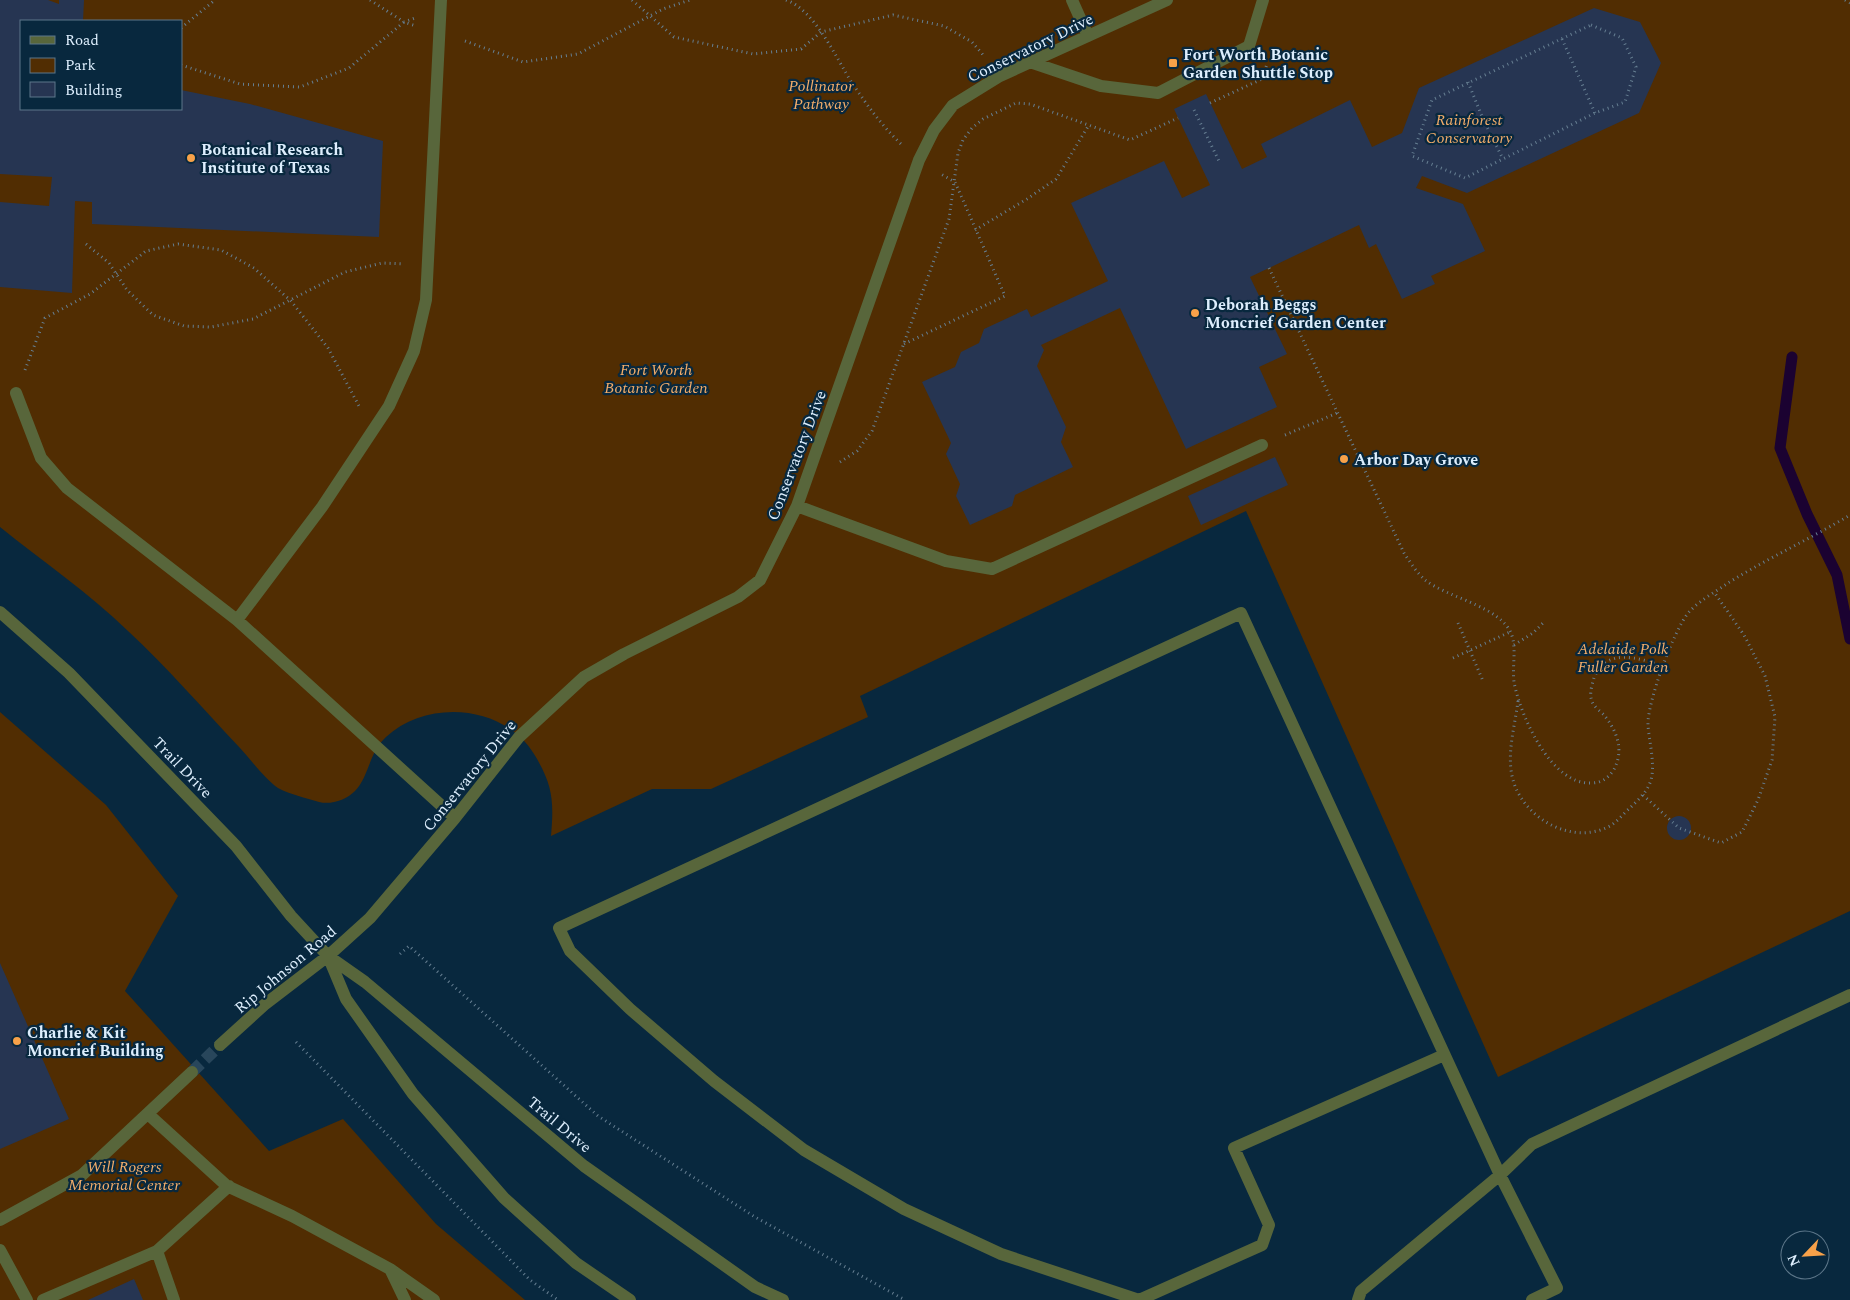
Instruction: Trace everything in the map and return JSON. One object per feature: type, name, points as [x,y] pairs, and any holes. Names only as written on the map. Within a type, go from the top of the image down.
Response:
[{"type":"street","points":[[238,620],[322,507],[390,406],[414,351],[426,300],[441,0]]},
{"type":"street","points":[[1072,0],[1088,36]]},
{"type":"street","name":"Conservatory Drive","points":[[370,918],[456,818],[519,737],[584,677],[624,654],[738,597],[760,580],[797,506],[919,160],[934,130],[953,105],[1000,76],[1167,0]]},
{"type":"street","points":[[1030,62],[1101,86],[1158,93],[1249,46],[1263,0]]},
{"type":"street","points":[[16,393],[41,458],[67,488],[238,620],[456,818]]},
{"type":"street","points":[[797,506],[946,561],[992,569],[1262,445]]},
{"type":"street","name":"Trail Drive","points":[[0,612],[68,673],[236,846],[291,916],[328,956],[365,982],[584,1166],[755,1287],[783,1300]]},
{"type":"street","points":[[1444,1055],[1234,1148],[1269,1225],[1262,1245],[1139,1300],[1001,1254],[904,1209],[804,1150],[714,1081],[630,1009],[570,951],[559,928],[1242,613],[1444,1055],[1500,1175],[1557,1288],[1532,1300]]},
{"type":"street","name":"Rip Johnson Road","points":[[220,1046],[264,1005],[328,956],[370,918]]},
{"type":"street","name":"Trail Drive","points":[[328,956],[346,1000],[413,1094],[504,1198],[576,1262],[630,1300]]},
{"type":"street","points":[[1358,1300],[1361,1291],[1500,1175],[1532,1144],[1850,995]]},
{"type":"street","points":[[0,1220],[82,1175],[192,1072]]},
{"type":"street","points":[[148,1114],[229,1186],[292,1216],[390,1269],[434,1300]]},
{"type":"street","points":[[43,1300],[157,1252],[229,1186]]},
{"type":"street","points":[[0,1250],[27,1300]]},
{"type":"street","points":[[157,1252],[174,1300]]},
{"type":"street","points":[[390,1269],[405,1300]]},
{"type":"path","points":[[182,27],[215,0]]},
{"type":"path","points":[[370,0],[404,22]]},
{"type":"path","points":[[632,0],[674,37],[753,54],[801,49],[821,32],[893,15],[944,26],[972,42],[1000,76]]},
{"type":"path","points":[[786,0],[794,3],[821,32],[852,82],[885,129],[919,160],[955,182],[1005,296],[904,344]]},
{"type":"path","points":[[1845,0],[1850,3]]},
{"type":"path","points":[[1591,25],[1622,38],[1636,67],[1625,102],[1596,114],[1465,178],[1412,156],[1432,100],[1468,82],[1591,25]]},
{"type":"path","points":[[1562,39],[1596,114]]},
{"type":"path","points":[[1468,82],[1483,119],[1503,159]]},
{"type":"path","points":[[810,469],[844,462],[857,451],[872,431],[949,219],[958,153],[963,140],[972,128],[983,119],[1016,103],[1030,104],[1130,140],[1178,118]]},
{"type":"path","points":[[1194,110],[1219,161]]},
{"type":"path","points":[[975,230],[1028,199],[1056,178],[1089,125]]},
{"type":"path","points":[[86,244],[109,263],[127,290],[154,315],[184,326],[211,327],[253,319],[345,272],[382,263],[427,265]]},
{"type":"path","points":[[16,393],[45,318],[90,294],[146,251],[178,244],[221,250],[254,268],[291,301],[328,348],[373,430]]},
{"type":"path","points":[[1269,268],[1404,553],[1425,580],[1491,612],[1502,620],[1510,632],[1514,645],[1514,679],[1518,700],[1546,755],[1560,772],[1572,780],[1586,784],[1600,783],[1610,776],[1619,754],[1613,726],[1592,701],[1591,687],[1597,672],[1608,661],[1622,656],[1638,657],[1663,666]]},
{"type":"path","points":[[1262,445],[1337,413]]},
{"type":"path","points":[[1518,700],[1509,757],[1513,786],[1528,810],[1559,829],[1582,834],[1611,825],[1643,795],[1650,783],[1652,757],[1648,723],[1671,643],[1689,612],[1714,592],[1850,515]]},
{"type":"path","points":[[1643,795],[1679,828],[1721,843],[1742,832],[1758,800],[1772,760],[1775,717],[1765,676],[1744,635],[1714,592]]},
{"type":"path","points":[[1514,645],[1533,633],[1545,621]]},
{"type":"path","points":[[1458,623],[1483,681]]},
{"type":"path","points":[[1453,658],[1510,632]]},
{"type":"path","points":[[400,954],[409,946],[598,1116],[755,1217],[905,1300]]},
{"type":"path","points":[[296,1042],[530,1280],[558,1300]]},
{"type":"green space","name":"Fort Worth Botanic Garden","points":[[0,0],[1850,0],[1850,911],[1498,1077],[1246,511],[860,696],[868,717],[711,789],[652,789],[551,836],[552,803],[549,784],[534,754],[520,737],[504,725],[484,717],[464,713],[443,712],[422,717],[403,725],[386,737],[372,757],[360,785],[343,799],[328,803],[319,802],[278,788],[263,775],[171,674],[113,617],[0,527]]},
{"type":"green space","name":"Will Rogers Memorial Center","points":[[0,712],[106,805],[178,896],[125,991],[269,1151],[343,1119],[436,1224],[525,1300],[0,1300]]},
{"type":"building","name":"Botanical Research Institute of Texas","points":[[0,0],[48,0],[59,4],[59,0],[84,0],[83,20],[20,20],[20,110],[182,110],[182,90],[250,104],[383,141],[379,237],[92,224],[92,202],[75,201],[72,293],[0,287],[0,202],[49,206],[52,177],[0,174]]},
{"type":"building","name":"Deborah Beggs Moncrief Garden Center","points":[[1594,8],[1640,22],[1661,63],[1639,113],[1467,193],[1422,176],[1416,188],[1463,204],[1485,251],[1431,276],[1435,284],[1402,299],[1376,244],[1369,248],[1359,225],[1250,277],[1287,354],[1259,367],[1277,407],[1186,449],[1120,308],[1041,345],[1044,350],[1037,366],[1066,427],[1061,442],[1073,467],[1015,495],[1012,506],[970,525],[956,496],[960,484],[946,454],[951,443],[922,382],[955,367],[961,352],[979,343],[984,329],[1027,309],[1031,317],[1108,281],[1071,203],[1164,161],[1182,198],[1210,185],[1174,109],[1206,94],[1242,169],[1267,157],[1261,144],[1350,100],[1372,147],[1402,133],[1419,88]]},
{"type":"building","points":[[1275,457],[1288,485],[1201,525],[1188,496]]},
{"type":"building","points":[[1674,816],[1684,816],[1691,823],[1691,833],[1684,840],[1674,840],[1667,833],[1667,823]]},
{"type":"building","name":"Charlie & Kit Moncrief Building","points":[[0,963],[69,1119],[0,1149]]},
{"type":"building","points":[[134,1279],[143,1300],[88,1300]]},
{"type":"waterway","points":[[1792,357],[1780,448],[1807,514],[1837,575],[1850,639]]},
{"type":"tunnel","points":[[192,1072],[220,1045]]},
{"type":"place","name":"Fort Worth Botanic Garden Shuttle Stop","points":[[1173,63]]},
{"type":"place","name":"Botanical Research Institute of Texas","points":[[191,158]]},
{"type":"place","name":"Deborah Beggs Moncrief Garden Center","points":[[1195,313]]},
{"type":"place","name":"Arbor Day Grove","points":[[1344,459]]},
{"type":"place","name":"Charlie & Kit Moncrief Building","points":[[17,1041]]},
{"type":"park label","name":"Pollinator Pathway","points":[[821,94]]},
{"type":"park label","name":"Rainforest Conservatory","points":[[1469,128]]},
{"type":"park label","name":"Adelaide Polk Fuller Garden","points":[[1623,657]]}]
